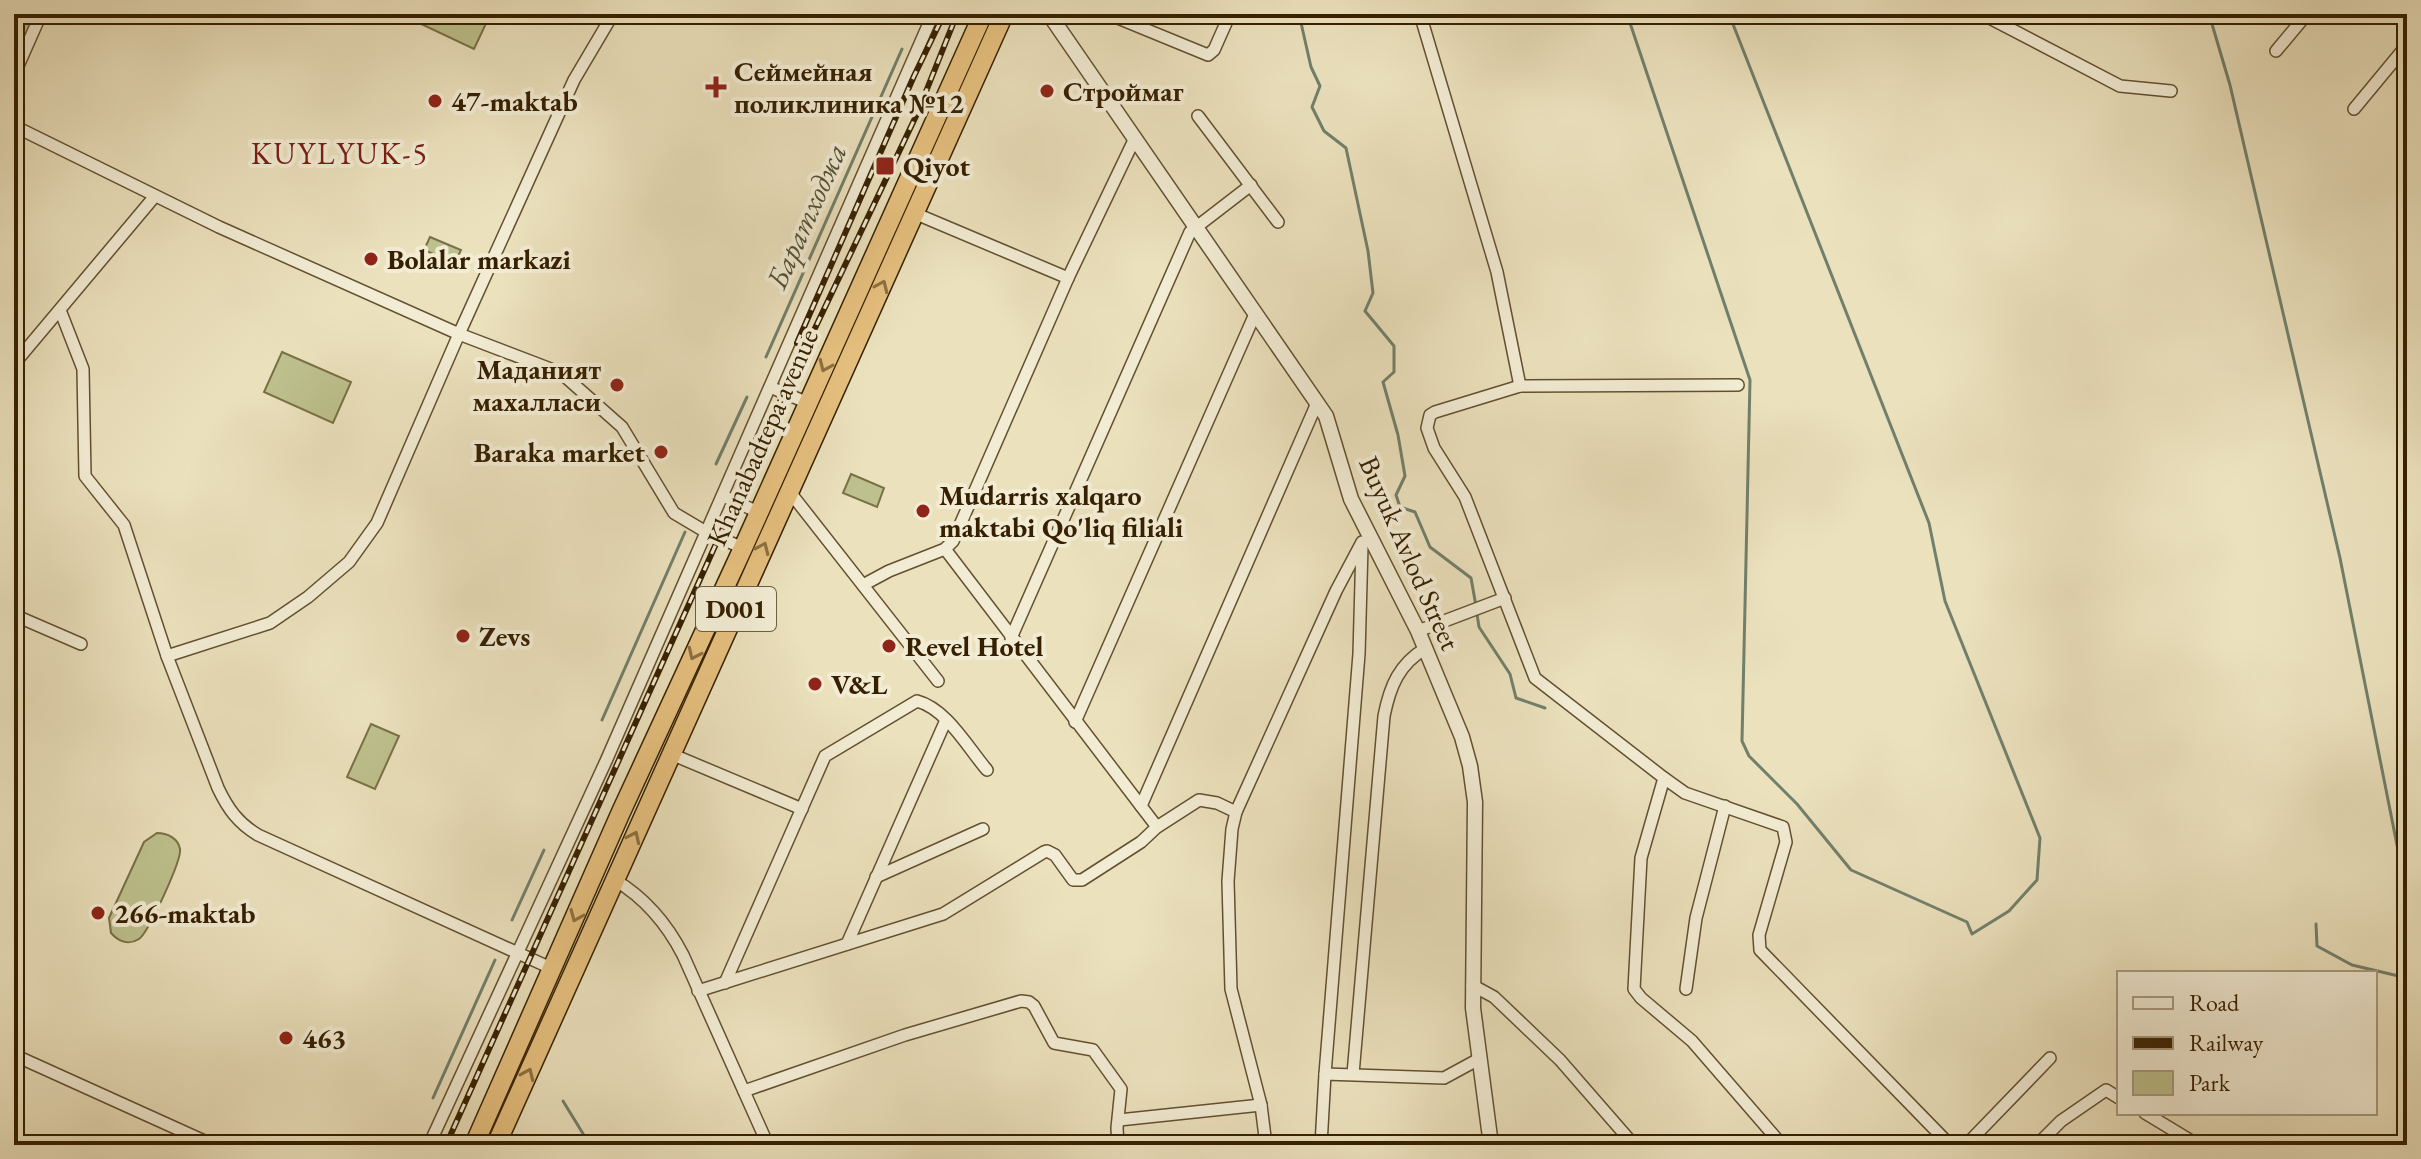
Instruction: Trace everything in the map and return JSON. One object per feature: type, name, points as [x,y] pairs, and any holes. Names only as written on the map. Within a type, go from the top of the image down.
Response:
[{"type":"highway","name":"Khanabadtepa avenue","points":[[474,1145],[621,812],[983,14]]},
{"type":"highway","name":"Khanabadtepa avenue","points":[[496,1145],[1004,14]]},
{"type":"highway","points":[[845,322],[862,330]]},
{"type":"street","points":[[14,75],[41,14]]},
{"type":"street","points":[[167,656],[270,623],[308,597],[349,562],[377,523],[574,80],[613,14]]},
{"type":"street","points":[[429,1145],[723,496],[933,14]]},
{"type":"street","name":"Buyuk Avlod Street","points":[[1049,14],[1326,416],[1363,536],[1418,631],[1462,737],[1473,784],[1472,985],[1491,1145]]},
{"type":"street","points":[[1108,14],[1208,55],[1214,50],[1230,14]]},
{"type":"street","points":[[1420,14],[1497,272],[1520,386]]},
{"type":"street","points":[[1982,14],[2120,86],[2171,91]]},
{"type":"street","points":[[2276,51],[2307,14]]},
{"type":"street","points":[[2354,109],[2407,45]]},
{"type":"street","points":[[1198,116],[1278,222]]},
{"type":"street","points":[[14,126],[155,196],[459,334],[561,373],[622,427],[674,513],[706,532],[743,548]]},
{"type":"street","points":[[863,585],[945,549],[953,541],[1068,278],[1135,138]]},
{"type":"street","points":[[1011,638],[1190,232],[1251,185]]},
{"type":"street","points":[[14,364],[155,196]]},
{"type":"street","points":[[914,213],[1068,278]]},
{"type":"street","points":[[60,310],[83,369],[85,476],[124,525],[167,656],[228,809],[258,835],[553,969]]},
{"type":"street","points":[[1075,722],[1255,314]]},
{"type":"street","points":[[1738,385],[1520,386],[1435,412],[1427,421],[1434,448],[1465,497],[1535,678],[1685,793],[1783,827],[1786,835],[1759,935],[1760,950],[1949,1144]]},
{"type":"street","points":[[770,387],[808,403]]},
{"type":"street","points":[[1141,806],[1317,403]]},
{"type":"street","points":[[789,491],[938,681]]},
{"type":"street","points":[[723,496],[758,512]]},
{"type":"street","points":[[1266,1145],[1261,1105],[1231,989],[1228,881],[1232,829],[1236,812],[1363,536]]},
{"type":"street","points":[[1321,1145],[1359,654],[1363,536]]},
{"type":"street","points":[[945,549],[1157,827]]},
{"type":"street","points":[[1418,631],[1505,598]]},
{"type":"street","points":[[14,615],[81,644]]},
{"type":"street","points":[[1353,1074],[1384,716],[1399,671],[1414,655],[1426,648]]},
{"type":"street","points":[[725,983],[825,756],[917,701],[926,704],[946,720],[987,770]]},
{"type":"street","points":[[847,944],[946,720]]},
{"type":"street","points":[[671,754],[802,809]]},
{"type":"street","points":[[1664,778],[1641,858],[1634,989],[1692,1041],[1782,1145]]},
{"type":"street","points":[[698,991],[943,914],[1047,851],[1055,855],[1073,880],[1082,880],[1199,800],[1211,801],[1236,812]]},
{"type":"street","points":[[1686,989],[1696,918],[1725,806]]},
{"type":"street","points":[[876,877],[983,829]]},
{"type":"street","points":[[615,880],[631,890],[663,921],[677,942],[768,1145]]},
{"type":"street","points":[[1472,985],[1494,997],[1560,1060],[1634,1145]]},
{"type":"street","points":[[744,1091],[905,1035],[1021,1001],[1029,1002],[1057,1045],[1093,1050],[1121,1089],[1118,1145]]},
{"type":"street","points":[[14,1055],[213,1145]]},
{"type":"street","points":[[1966,1145],[2050,1058]]},
{"type":"street","points":[[1325,1074],[1444,1078],[1479,1059]]},
{"type":"street","points":[[2037,1145],[2061,1121],[2106,1090],[2117,1097]]},
{"type":"street","points":[[1119,1120],[1261,1105]]},
{"type":"street","points":[[2148,1115],[2198,1145]]},
{"type":"green space","points":[[14,14],[37,14],[14,65]]},
{"type":"green space","points":[[400,14],[488,14],[490,15],[474,49]]},
{"type":"green space","points":[[430,237],[461,250],[455,263],[424,250]]},
{"type":"green space","points":[[282,352],[351,382],[333,423],[264,392]]},
{"type":"green space","points":[[851,474],[884,488],[877,507],[843,493]]},
{"type":"green space","points":[[371,724],[399,736],[375,789],[347,777]]},
{"type":"green space","points":[[157,833],[168,835],[179,845],[176,867],[143,934],[135,941],[124,942],[111,933],[109,918],[144,842]]},
{"type":"waterway","name":"Баратходжа","points":[[1299,14],[1311,67],[1320,86],[1312,107],[1324,131],[1346,148],[1368,251],[1373,293],[1365,311],[1394,346],[1394,372],[1383,382],[1398,435],[1405,476],[1396,495],[1400,507],[1415,512],[1430,547],[1471,578],[1476,606]]},
{"type":"waterway","points":[[1627,14],[1750,380],[1742,741],[1749,756],[1797,804],[1851,870],[1967,922],[1972,934],[2009,911],[2037,880],[2040,838],[1945,601],[1929,523],[1729,14]]},
{"type":"waterway","points":[[2209,14],[2230,85],[2340,558],[2407,883]]},
{"type":"waterway","name":"Баратходжа","points":[[766,357],[902,49]]},
{"type":"waterway","name":"Баратходжа","points":[[716,464],[747,397]]},
{"type":"waterway","name":"Баратходжа","points":[[602,720],[685,532]]},
{"type":"waterway","name":"Баратходжа","points":[[1477,614],[1479,627],[1510,674],[1516,698],[1545,708]]},
{"type":"waterway","points":[[2399,849],[2407,862]]},
{"type":"waterway","name":"Баратходжа","points":[[512,920],[544,850]]},
{"type":"waterway","points":[[2316,924],[2317,946],[2352,965],[2407,978]]},
{"type":"waterway","name":"Баратходжа","points":[[433,1098],[495,960]]},
{"type":"waterway","points":[[563,1101],[590,1145]]},
{"type":"railway","points":[[797,343],[944,14]]},
{"type":"railway","points":[[446,1145],[777,408],[917,114],[957,14]]},
{"type":"place","name":"Сеймейная поликлиника №12","points":[[716,87]]},
{"type":"place","name":"Строймаг","points":[[1047,91]]},
{"type":"place","name":"47-maktab","points":[[435,101]]},
{"type":"place","name":"Qiyot","points":[[885,166]]},
{"type":"place","name":"Bolalar markazi","points":[[371,259]]},
{"type":"place","name":"Маданият махалласи","points":[[617,385]]},
{"type":"place","name":"Baraka market","points":[[661,452]]},
{"type":"place","name":"Mudarris xalqaro maktabi Qo'liq filiali","points":[[923,511]]},
{"type":"place","name":"Zevs","points":[[463,636]]},
{"type":"place","name":"Revel Hotel","points":[[889,646]]},
{"type":"place","name":"V&L","points":[[815,684]]},
{"type":"place","name":"266-maktab","points":[[98,913]]},
{"type":"place","name":"463","points":[[286,1038]]},
{"type":"district","name":"KUYLYUK-5","points":[[340,153]]}]
